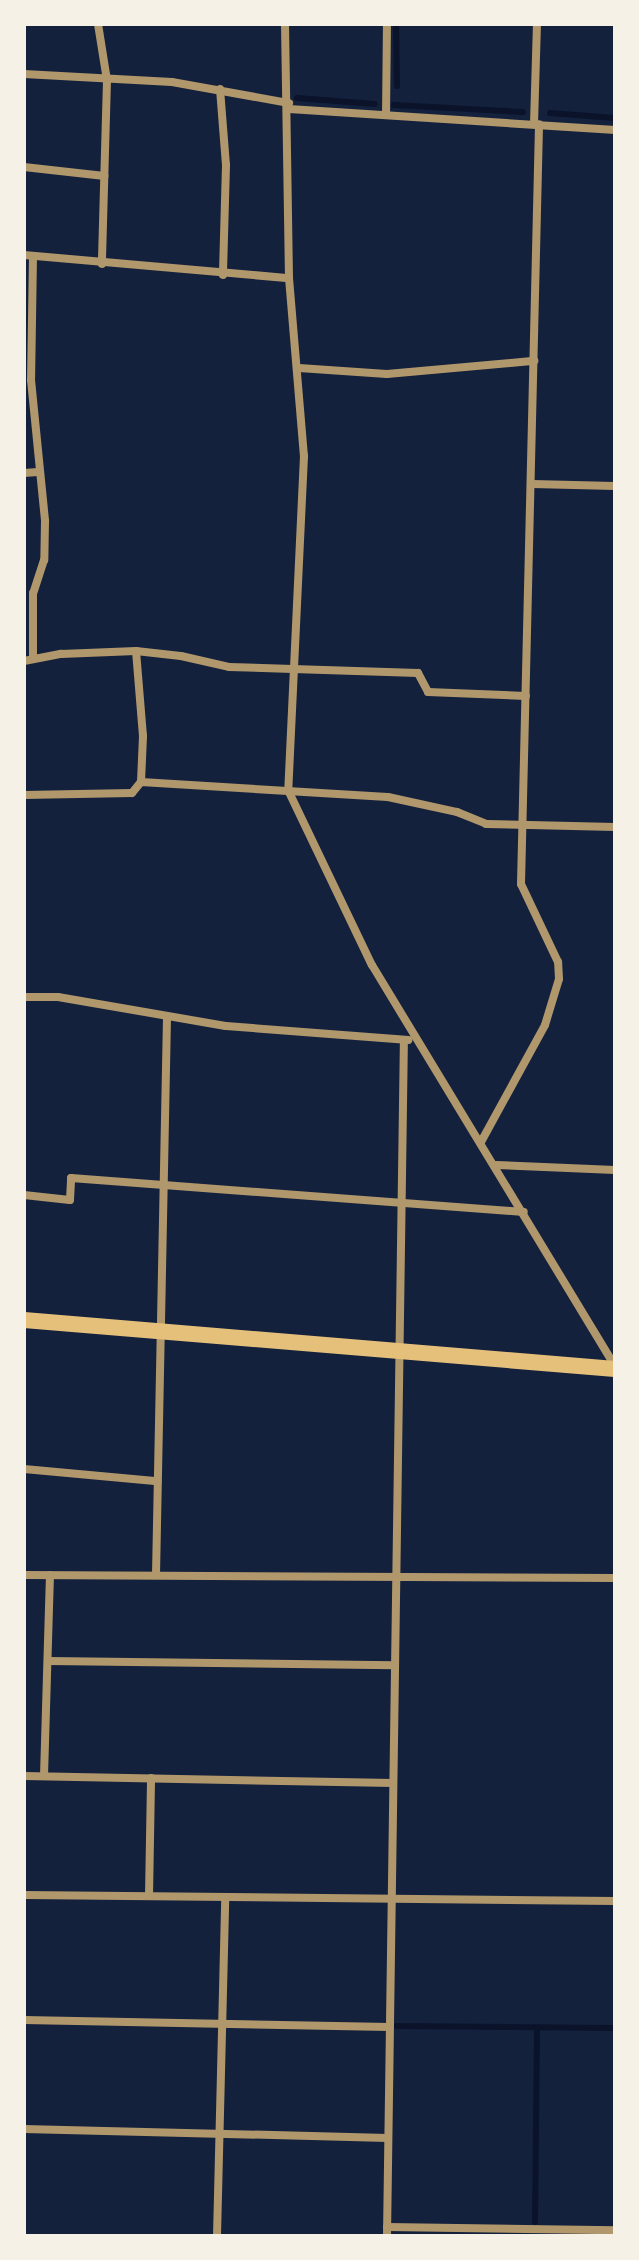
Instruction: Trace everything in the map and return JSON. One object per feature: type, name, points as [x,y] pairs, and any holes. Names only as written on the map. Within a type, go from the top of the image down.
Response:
[{"type":"main road","points":[[24,1320],[615,1367]]},
{"type":"street","points":[[98,24],[107,80],[102,264]]},
{"type":"street","points":[[285,24],[289,106],[289,278],[299,368],[304,456],[288,790],[372,965],[496,1165],[615,1367]]},
{"type":"street","points":[[386,115],[387,24]]},
{"type":"street","points":[[481,1142],[545,1025],[559,979],[558,962],[521,884],[532,484],[537,24]]},
{"type":"street","points":[[24,74],[172,82],[220,89],[289,106],[615,130]]},
{"type":"street","points":[[220,89],[226,165],[223,275]]},
{"type":"street","points":[[24,167],[104,176]]},
{"type":"street","points":[[289,278],[223,275],[29,256],[28,380],[44,547],[33,593],[29,660],[61,654],[136,651],[181,656],[229,667],[418,673],[428,692],[526,696]]},
{"type":"street","points":[[299,368],[387,374],[534,361]]},
{"type":"street","points":[[24,473],[38,472]]},
{"type":"street","points":[[532,484],[615,486]]},
{"type":"street","points":[[24,795],[132,793],[141,782],[143,736],[136,651]]},
{"type":"street","points":[[141,782],[388,797],[457,812],[486,824],[615,827]]},
{"type":"street","points":[[24,997],[58,997],[226,1026],[417,1041]]},
{"type":"street","points":[[156,1575],[167,1016]]},
{"type":"street","points":[[404,1040],[387,2231],[615,2230]]},
{"type":"street","points":[[496,1165],[615,1170]]},
{"type":"street","points":[[24,1195],[70,1200],[71,1178],[524,1212]]},
{"type":"street","points":[[24,1469],[157,1481]]},
{"type":"street","points":[[24,1575],[615,1578]]},
{"type":"street","points":[[44,1776],[50,1575]]},
{"type":"street","points":[[48,1661],[395,1665]]},
{"type":"street","points":[[24,1776],[393,1783]]},
{"type":"street","points":[[149,1896],[151,1778]]},
{"type":"street","points":[[24,1895],[615,1901]]},
{"type":"street","points":[[217,2236],[225,1897]]},
{"type":"street","points":[[24,2020],[390,2027]]},
{"type":"street","points":[[24,2129],[388,2138]]},
{"type":"waterway","points":[[396,24],[397,86]]},
{"type":"waterway","points":[[297,98],[375,104]]},
{"type":"waterway","points":[[394,105],[523,112]]},
{"type":"waterway","points":[[550,113],[615,118]]},
{"type":"waterway","points":[[396,2026],[615,2028]]},
{"type":"waterway","points":[[535,2222],[537,2028]]}]
